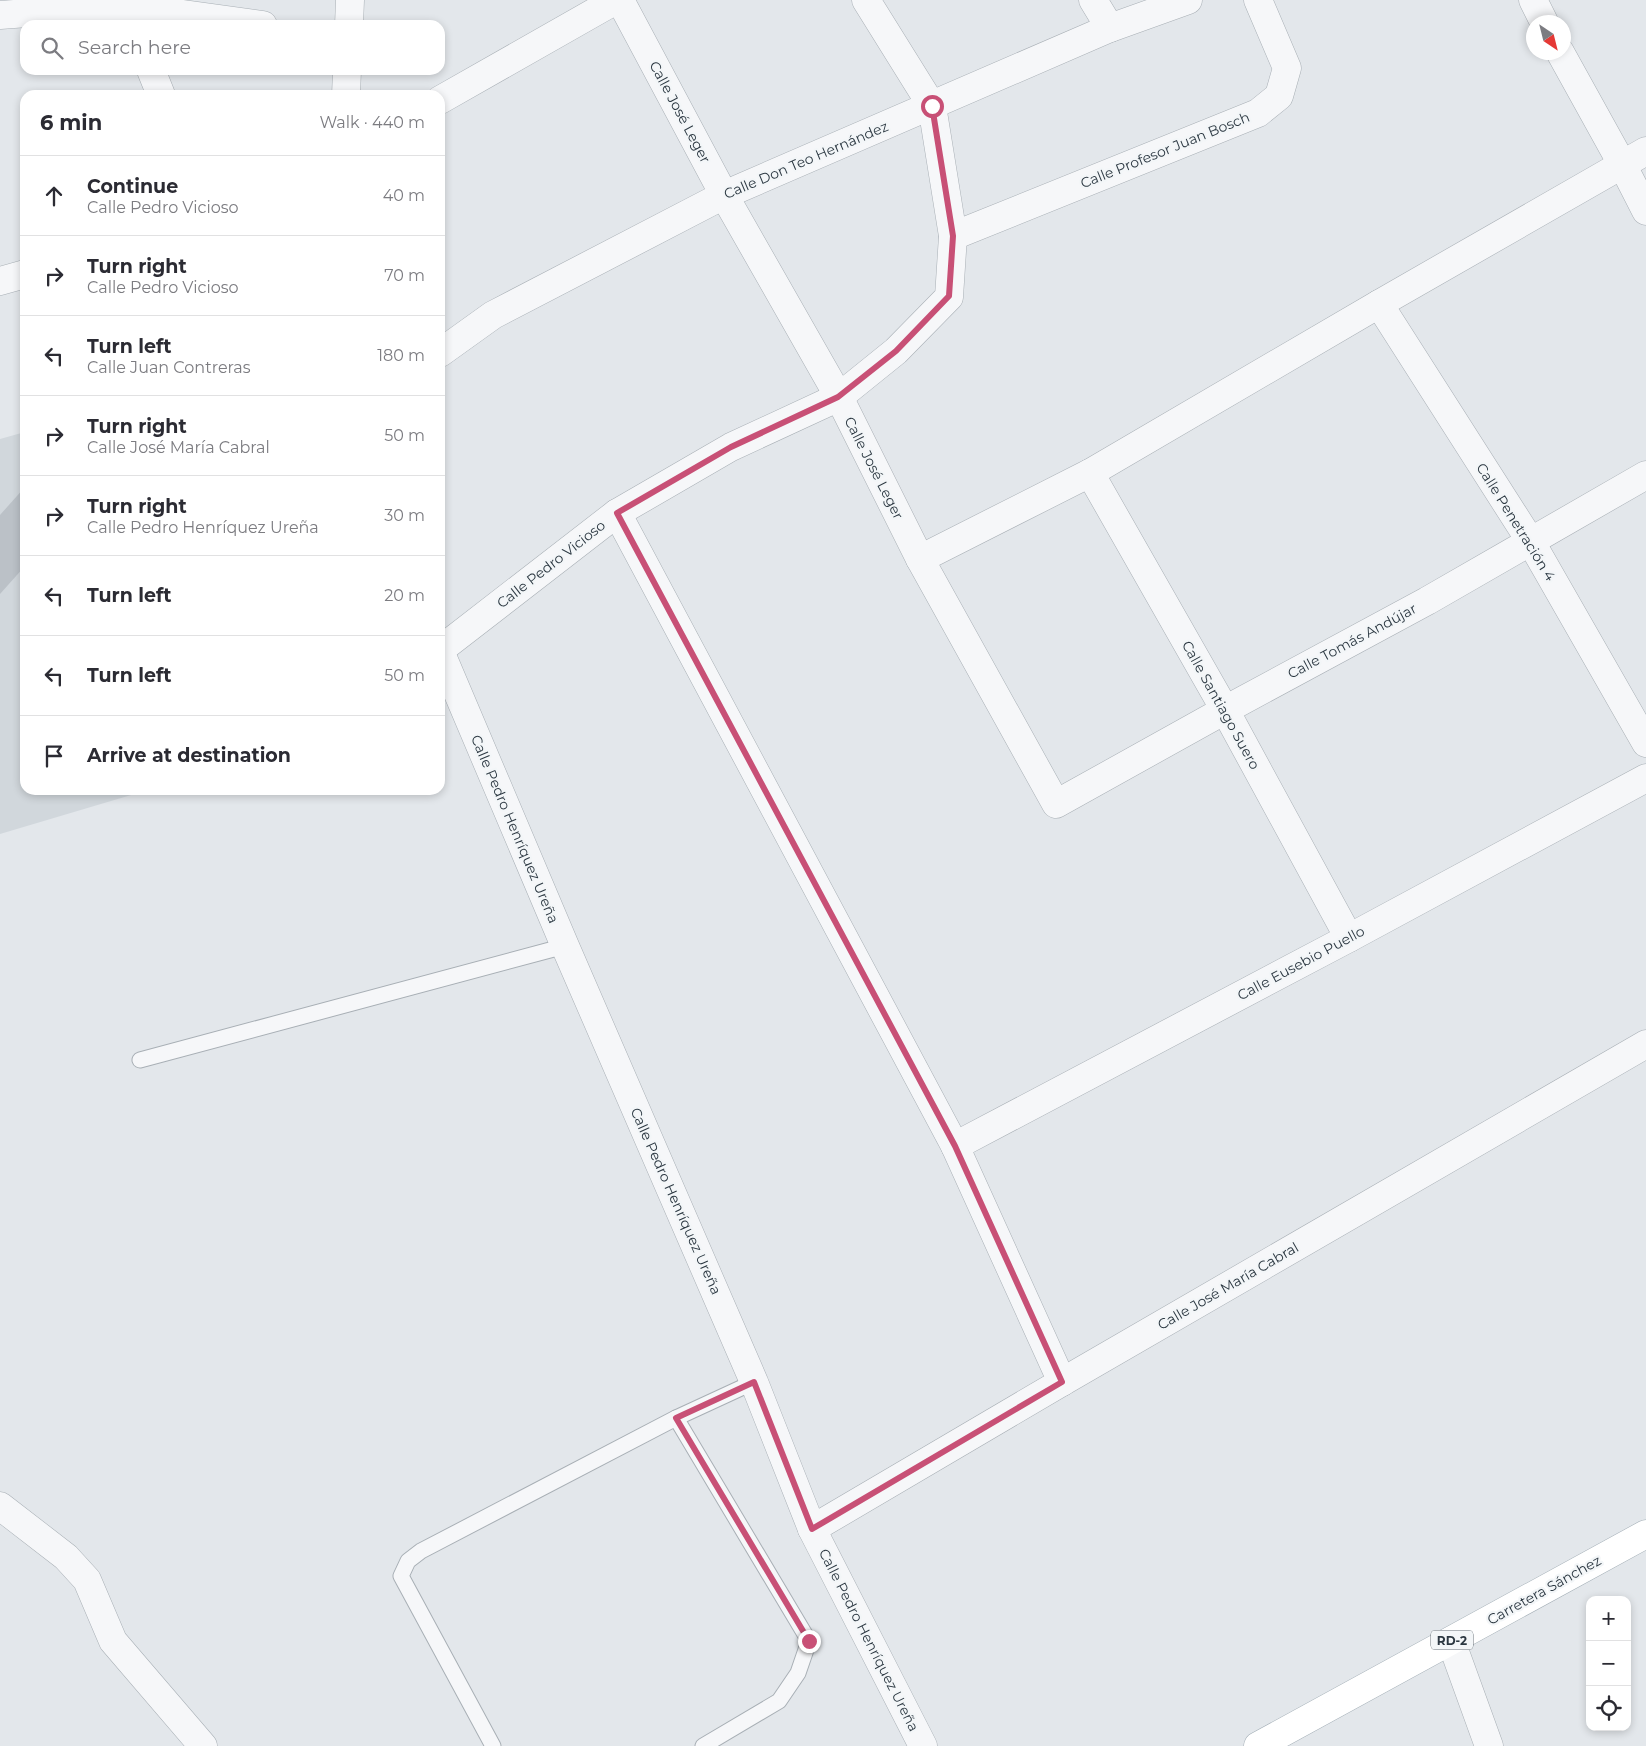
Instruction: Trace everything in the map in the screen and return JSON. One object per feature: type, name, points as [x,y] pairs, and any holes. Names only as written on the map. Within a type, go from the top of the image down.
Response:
[{"type":"main road","name":"Carretera Sánchez","points":[[1258,1746],[1646,1534]]},
{"type":"street","points":[[349,20],[350,0]]},
{"type":"street","points":[[445,97],[616,0]]},
{"type":"street","name":"Calle José Leger","points":[[620,0],[724,195],[838,397],[920,560],[1056,804]]},
{"type":"street","name":"Calle Pedro Vicioso","points":[[445,646],[617,513],[731,447],[838,397],[896,351],[949,296],[953,236],[932,106],[866,0]]},
{"type":"street","points":[[1093,0],[1110,28]]},
{"type":"street","name":"Calle Don Teo Hernández","points":[[445,349],[493,315],[724,195],[1110,28],[1188,0]]},
{"type":"street","name":"Calle Profesor Juan Bosch","points":[[953,236],[1258,113],[1279,96],[1287,68],[1258,0]]},
{"type":"street","points":[[1533,0],[1540,15]]},
{"type":"street","points":[[0,15],[126,10],[217,20]]},
{"type":"street","points":[[1566,60],[1634,158],[1646,211]]},
{"type":"street","points":[[152,75],[159,90]]},
{"type":"street","points":[[346,90],[347,75]]},
{"type":"street","points":[[920,560],[1090,473],[1634,158]]},
{"type":"street","points":[[0,280],[20,275]]},
{"type":"street","name":"Calle Penetración 4","points":[[1380,304],[1531,542],[1646,743]]},
{"type":"street","name":"Calle Santiago Suero","points":[[1090,473],[1225,710],[1349,938]]},
{"type":"street","name":"Calle Tomás Andújar","points":[[1056,804],[1427,601],[1646,475]]},
{"type":"street","points":[[617,513],[955,1146],[1062,1382]]},
{"type":"street","name":"Calle Pedro Henríquez Ureña","points":[[445,662],[565,946],[754,1382],[812,1529],[923,1746]]},
{"type":"street","name":"Calle Eusebio Puello","points":[[955,1146],[1349,938],[1646,778]]},
{"type":"street","name":"Calle José María Cabral","points":[[812,1529],[1646,1044]]},
{"type":"street","points":[[0,1506],[66,1557],[87,1580],[113,1641],[201,1745]]},
{"type":"street","points":[[1451,1641],[1489,1746]]},
{"type":"lane","points":[[140,1060],[565,946]]},
{"type":"lane","points":[[493,1746],[401,1576],[408,1561],[421,1551],[676,1418],[754,1382]]},
{"type":"lane","points":[[676,1418],[809,1641],[798,1673],[779,1701],[703,1746]]},
{"type":"shaded area","points":[[20,433],[20,795],[131,795],[0,834],[0,439]]},
{"type":"building","points":[[20,493],[20,572],[0,594],[0,515]]},
{"type":"route","points":[[809,1641],[676,1418],[754,1382],[812,1529],[1062,1382],[955,1146],[617,513],[731,447],[838,397],[896,351],[949,296],[953,236],[932,106]]}]
